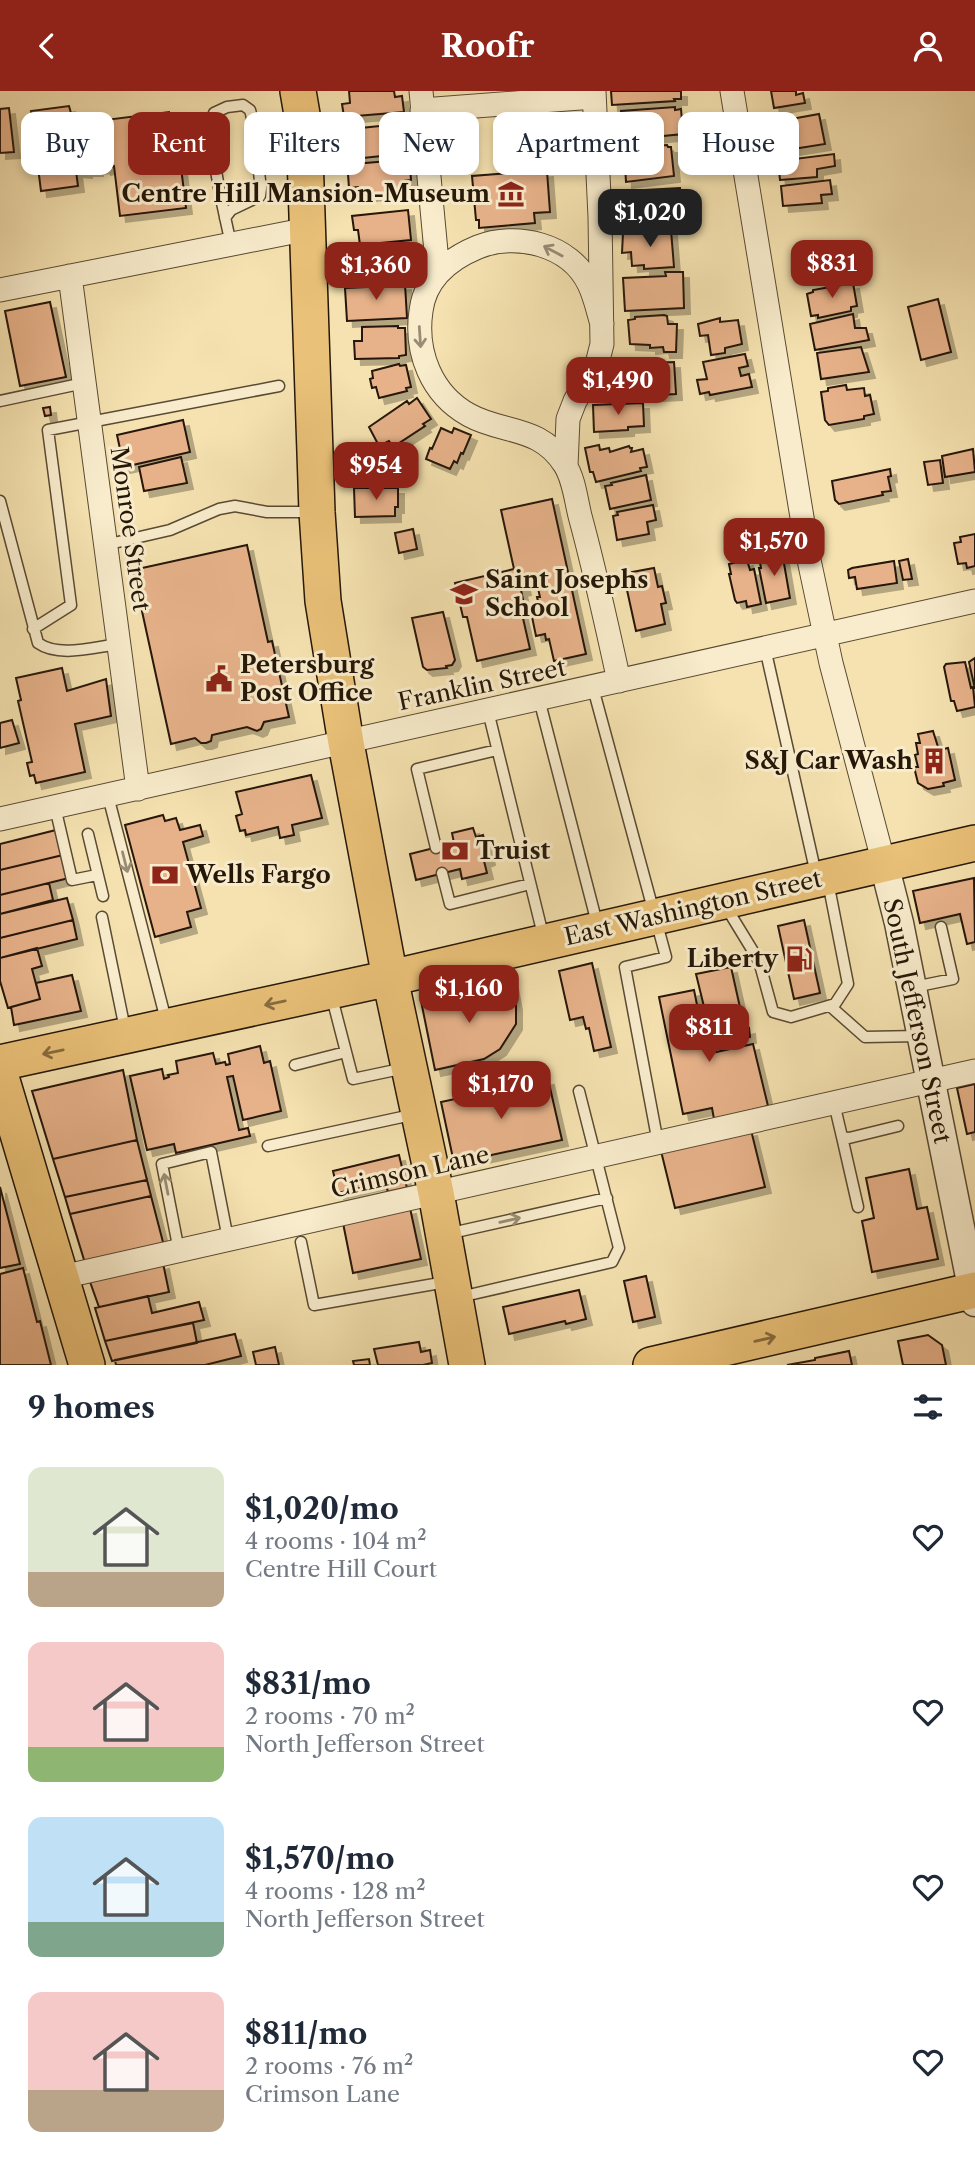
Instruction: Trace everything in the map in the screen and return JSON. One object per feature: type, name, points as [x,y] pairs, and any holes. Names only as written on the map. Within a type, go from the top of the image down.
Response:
[{"type":"main road","points":[[298,91],[304,126],[317,512],[323,601],[346,743],[390,978],[436,1193],[467,1365]]},
{"type":"main road","name":"East Washington Street","points":[[0,1063],[390,978],[975,843]]},
{"type":"main road","points":[[0,1074],[87,1365]]},
{"type":"main road","points":[[651,1365],[974,1294]]},
{"type":"street","points":[[732,91],[809,559],[825,634],[884,865]]},
{"type":"street","points":[[438,273],[422,101],[594,94],[602,344],[597,364],[575,401],[568,419],[566,466],[591,556],[619,681]]},
{"type":"street","points":[[0,290],[308,229]]},
{"type":"street","points":[[566,466],[553,449],[533,436],[470,416],[454,405],[438,387],[424,360],[419,330],[424,298],[438,273],[460,254],[483,245],[509,240],[542,245],[576,266],[589,282],[603,324]]},
{"type":"street","name":"Monroe Street","points":[[70,277],[138,789]]},
{"type":"street","name":"Franklin Street","points":[[0,819],[975,601]]},
{"type":"street","name":"South Jefferson Street","points":[[884,865],[899,923],[929,1082],[974,1294]]},
{"type":"street","name":"Crimson Lane","points":[[62,1277],[975,1072]]},
{"type":"lane","points":[[225,218],[231,210],[260,196],[252,118],[250,110],[243,105],[227,107],[215,113],[212,126],[225,218],[231,244]]},
{"type":"lane","points":[[0,401],[84,383]]},
{"type":"lane","points":[[33,629],[71,605],[48,430],[279,386]]},
{"type":"lane","points":[[0,501],[38,643],[47,649],[61,651],[119,643]]},
{"type":"lane","points":[[105,545],[170,530],[219,509],[235,506],[267,512],[317,512]]},
{"type":"lane","points":[[722,902],[760,961],[773,1012],[791,1017],[835,1005],[849,984],[765,648]]},
{"type":"lane","points":[[593,688],[666,957],[625,967],[658,1143]]},
{"type":"lane","points":[[539,699],[599,930]]},
{"type":"lane","points":[[488,711],[545,943]]},
{"type":"lane","points":[[436,848],[417,769],[497,750]]},
{"type":"lane","points":[[108,796],[167,1027]]},
{"type":"lane","points":[[55,807],[72,880],[97,875]]},
{"type":"lane","points":[[88,834],[103,896]]},
{"type":"lane","points":[[442,873],[450,904],[530,884]]},
{"type":"lane","points":[[102,917],[126,1035]]},
{"type":"lane","points":[[911,988],[953,979],[941,927]]},
{"type":"lane","points":[[331,991],[353,1079],[409,1067]]},
{"type":"lane","points":[[830,1006],[865,1037],[920,1036]]},
{"type":"lane","points":[[295,1065],[346,1052]]},
{"type":"lane","points":[[301,1242],[314,1305],[454,1289],[612,1262],[619,1248],[579,1091]]},
{"type":"lane","points":[[834,1104],[858,1207]]},
{"type":"lane","points":[[268,1146],[419,1113]]},
{"type":"lane","points":[[842,1137],[849,1138],[898,1126]]},
{"type":"lane","points":[[179,1251],[162,1164],[211,1152],[228,1240]]},
{"type":"lane","points":[[444,1235],[607,1198]]},
{"type":"building","points":[[349,91],[394,91],[395,97],[402,96],[404,112],[365,115],[365,112],[343,112],[342,104],[350,103]]},
{"type":"building","points":[[611,91],[681,91],[681,99],[612,105]]},
{"type":"building","points":[[771,91],[796,91],[796,95],[803,93],[805,103],[774,108]]},
{"type":"building","points":[[69,106],[71,112],[31,112]]},
{"type":"building","points":[[675,107],[675,110],[681,109],[681,112],[678,112],[678,134],[664,136],[664,112],[621,111]]},
{"type":"building","points":[[9,108],[14,152],[0,153],[0,109]]},
{"type":"building","points":[[819,114],[825,144],[799,148],[799,118]]},
{"type":"building","points":[[128,117],[128,175],[182,175],[186,208],[120,216],[114,166],[114,119]]},
{"type":"building","points":[[379,126],[379,156],[365,158],[365,128]]},
{"type":"building","points":[[664,145],[671,147],[674,176],[626,182],[626,175],[664,175]]},
{"type":"building","points":[[834,154],[835,166],[817,169],[817,177],[780,180],[779,175],[799,175],[799,158]]},
{"type":"building","points":[[379,162],[379,175],[411,175],[411,180],[403,181],[404,188],[391,189],[391,193],[358,196],[358,187],[349,188],[348,175],[365,175],[365,163]]},
{"type":"building","points":[[39,175],[77,175],[78,186],[41,191]]},
{"type":"building","name":"Centre Hill Mansion-Museum","points":[[547,175],[550,212],[534,213],[535,223],[479,228],[472,176]]},
{"type":"building","points":[[830,180],[832,194],[821,195],[822,203],[783,206],[781,186]]},
{"type":"building","points":[[680,188],[682,219],[628,222],[627,191]]},
{"type":"building","points":[[408,210],[411,240],[360,245],[352,216]]},
{"type":"building","points":[[671,230],[674,267],[644,269],[644,265],[632,266],[631,252],[622,253],[623,233]]},
{"type":"building","points":[[665,272],[683,272],[684,308],[625,311],[623,278],[666,276]]},
{"type":"building","points":[[376,282],[376,286],[405,284],[407,318],[347,321],[345,288],[366,287],[366,283]]},
{"type":"building","points":[[853,283],[857,306],[851,307],[851,311],[818,318],[818,315],[811,316],[807,294],[813,290]]},
{"type":"building","points":[[938,299],[951,352],[921,360],[908,307]]},
{"type":"building","points":[[50,302],[66,377],[20,386],[5,311]]},
{"type":"building","points":[[853,314],[855,328],[866,328],[869,340],[815,350],[810,324]]},
{"type":"building","points":[[667,316],[668,324],[677,324],[676,352],[664,352],[663,347],[650,348],[650,345],[630,344],[628,320]]},
{"type":"building","points":[[720,318],[720,322],[738,320],[742,344],[725,348],[725,353],[711,355],[708,335],[700,336],[698,324]]},
{"type":"building","points":[[362,327],[405,328],[406,355],[399,358],[355,359],[354,341],[362,341]]},
{"type":"building","points":[[861,347],[869,372],[821,379],[817,353]]},
{"type":"building","points":[[745,354],[748,366],[739,368],[741,376],[749,374],[752,387],[710,395],[709,392],[700,394],[697,380],[707,379],[703,362]]},
{"type":"building","points":[[636,360],[652,360],[652,363],[674,362],[676,394],[618,397],[616,365],[636,364]]},
{"type":"building","points":[[399,364],[406,365],[411,387],[406,388],[407,391],[379,398],[376,387],[372,388],[372,371]]},
{"type":"building","points":[[846,385],[847,390],[864,388],[865,396],[870,395],[874,414],[864,416],[864,419],[829,425],[825,420],[821,392]]},
{"type":"building","points":[[417,398],[431,419],[393,447],[389,441],[379,446],[369,427],[407,401],[409,404]]},
{"type":"building","points":[[643,403],[644,426],[594,432],[593,405]]},
{"type":"building","points":[[50,407],[51,415],[45,416],[43,408]]},
{"type":"building","points":[[183,420],[190,452],[124,467],[117,435]]},
{"type":"building","points":[[441,428],[452,433],[454,428],[471,435],[463,454],[461,453],[457,463],[454,461],[450,469],[426,459]]},
{"type":"building","points":[[599,445],[600,450],[609,448],[610,452],[629,446],[632,448],[631,452],[643,449],[647,467],[640,468],[641,471],[596,482],[593,472],[590,472],[585,448]]},
{"type":"building","points":[[973,449],[975,472],[945,477],[942,456]]},
{"type":"building","points":[[181,457],[187,483],[144,491],[139,467]]},
{"type":"building","points":[[940,460],[943,483],[928,485],[924,462]]},
{"type":"building","points":[[890,469],[891,476],[888,477],[891,491],[839,504],[835,500],[832,481]]},
{"type":"building","points":[[646,475],[651,500],[610,509],[605,486]]},
{"type":"building","points":[[354,488],[398,488],[395,516],[355,517]]},
{"type":"building","points":[[552,499],[586,654],[554,661],[549,639],[546,640],[545,634],[536,636],[531,612],[540,610],[537,597],[540,597],[536,580],[528,582],[527,576],[522,577],[525,589],[521,590],[524,604],[520,605],[530,649],[477,661],[467,617],[463,617],[455,583],[514,569],[501,510]]},
{"type":"building","points":[[653,505],[656,520],[647,522],[649,534],[617,540],[613,516],[618,515],[617,512]]},
{"type":"building","points":[[413,529],[417,549],[399,553],[395,533]]},
{"type":"building","points":[[975,534],[975,566],[967,568],[966,563],[958,564],[954,543],[961,542],[960,537]]},
{"type":"building","name":"Petersburg Post Office","points":[[247,545],[268,642],[272,641],[289,717],[264,722],[257,731],[247,727],[212,735],[211,741],[206,743],[195,738],[171,744],[133,570]]},
{"type":"building","points":[[782,552],[790,598],[766,603],[759,557]]},
{"type":"building","points":[[908,559],[912,579],[903,580],[899,561]]},
{"type":"building","points":[[747,560],[750,570],[754,569],[761,604],[747,607],[746,601],[737,603],[735,600],[729,564]]},
{"type":"building","points":[[894,561],[897,583],[857,589],[855,577],[849,578],[848,570],[852,568]]},
{"type":"building","points":[[654,568],[658,587],[662,586],[666,603],[661,604],[665,624],[636,631],[627,590],[636,588],[632,572]]},
{"type":"building","points":[[443,612],[455,660],[452,665],[446,666],[447,668],[427,670],[423,667],[412,618]]},
{"type":"building","points":[[975,658],[975,689],[969,662]]},
{"type":"building","points":[[965,662],[971,688],[973,687],[975,707],[957,711],[954,701],[951,701],[944,667],[946,664]]},
{"type":"building","points":[[62,668],[67,691],[106,679],[111,716],[75,724],[85,772],[36,783],[34,775],[30,776],[27,763],[32,762],[18,701],[21,700],[16,678]]},
{"type":"building","points":[[12,720],[19,743],[0,748],[0,723]]},
{"type":"building","name":"S&J Car Wash","points":[[933,731],[939,750],[948,748],[955,780],[943,783],[944,786],[928,789],[918,783],[914,767],[918,767],[916,743],[920,743],[918,734]]},
{"type":"building","points":[[311,775],[322,818],[292,825],[294,835],[280,838],[278,827],[246,835],[245,830],[240,831],[236,816],[242,814],[236,792]]},
{"type":"building","name":"Wells Fargo","points":[[163,815],[165,821],[176,818],[180,830],[200,825],[203,836],[183,842],[201,908],[187,912],[191,927],[155,937],[125,825]]},
{"type":"building","name":"Truist","points":[[473,828],[476,837],[483,835],[489,859],[484,861],[487,873],[462,879],[460,869],[416,880],[410,854],[454,843],[452,833]]},
{"type":"building","points":[[56,830],[63,855],[0,870],[0,844]]},
{"type":"building","points":[[63,855],[69,878],[0,895],[0,870]]},
{"type":"building","points":[[974,878],[975,942],[967,944],[960,914],[920,923],[913,891]]},
{"type":"building","points":[[49,883],[53,900],[0,914],[0,895]]},
{"type":"building","points":[[67,898],[73,920],[0,938],[0,914]]},
{"type":"building","points":[[73,920],[77,939],[0,958],[0,938]]},
{"type":"building","name":"Liberty","points":[[804,920],[820,993],[794,999],[778,926]]},
{"type":"building","points":[[37,948],[42,966],[32,969],[40,999],[8,1008],[0,981],[0,958]]},
{"type":"building","points":[[592,963],[611,1047],[594,1051],[589,1028],[586,1029],[583,1017],[570,1020],[559,971]]},
{"type":"building","points":[[731,967],[741,1012],[707,1019],[696,974]]},
{"type":"building","points":[[72,975],[81,1011],[14,1025],[11,1007],[40,999],[36,983]]},
{"type":"building","points":[[512,983],[516,1024],[500,1049],[484,1059],[435,1070],[421,1001]]},
{"type":"building","points":[[694,990],[707,1054],[753,1044],[768,1106],[714,1119],[712,1108],[683,1114],[659,997]]},
{"type":"building","points":[[749,1028],[750,1037],[739,1039],[737,1031]]},
{"type":"building","points":[[260,1046],[264,1063],[270,1061],[281,1111],[243,1120],[233,1076],[227,1077],[239,1130],[248,1128],[250,1136],[176,1153],[174,1144],[147,1150],[130,1076],[162,1069],[164,1079],[169,1077],[168,1075],[178,1073],[176,1061],[213,1053],[216,1064],[225,1062],[226,1065],[230,1064],[228,1054]]},
{"type":"building","points":[[123,1070],[137,1140],[53,1159],[32,1091]]},
{"type":"building","points":[[548,1079],[562,1140],[454,1163],[441,1102]]},
{"type":"building","points":[[975,1084],[975,1132],[967,1134],[957,1088]]},
{"type":"building","points":[[751,1130],[765,1187],[675,1208],[661,1151]]},
{"type":"building","points":[[137,1140],[147,1180],[65,1197],[53,1159]]},
{"type":"building","points":[[399,1155],[407,1188],[388,1193],[386,1182],[338,1193],[333,1171]]},
{"type":"building","points":[[909,1169],[917,1209],[927,1207],[938,1259],[872,1272],[862,1221],[874,1218],[866,1178]]},
{"type":"building","points":[[147,1180],[151,1196],[70,1214],[65,1197]]},
{"type":"building","points":[[0,1187],[20,1264],[0,1268]]},
{"type":"building","points":[[151,1196],[164,1246],[85,1263],[70,1214]]},
{"type":"building","points":[[410,1208],[421,1259],[353,1273],[343,1223]]},
{"type":"building","points":[[163,1263],[169,1292],[99,1307],[89,1279]]},
{"type":"building","points":[[23,1268],[51,1365],[0,1365],[0,1274]]},
{"type":"building","points":[[646,1276],[655,1317],[633,1322],[624,1281]]},
{"type":"building","points":[[579,1290],[586,1319],[509,1334],[503,1307]]},
{"type":"building","points":[[148,1296],[152,1313],[199,1302],[204,1320],[105,1341],[95,1308]]},
{"type":"building","points":[[193,1323],[197,1343],[112,1361],[105,1341]]},
{"type":"building","points":[[235,1334],[241,1356],[205,1365],[116,1365],[115,1360]]},
{"type":"building","points":[[928,1335],[942,1345],[946,1365],[903,1365],[898,1341]]},
{"type":"building","points":[[419,1342],[421,1352],[430,1350],[432,1363],[378,1365],[374,1349]]},
{"type":"building","points":[[275,1347],[279,1365],[256,1365],[253,1352]]},
{"type":"building","points":[[849,1351],[852,1365],[787,1365],[815,1360]]},
{"type":"building","points":[[369,1359],[370,1365],[354,1365],[353,1361]]},
{"type":"place","name":"Centre Hill Mansion-Museum","points":[[511,194]]},
{"type":"place","name":"Saint Josephs School","points":[[464,594]]},
{"type":"place","name":"Petersburg Post Office","points":[[219,679]]},
{"type":"place","name":"S&J Car Wash","points":[[934,761]]},
{"type":"place","name":"Truist","points":[[455,851]]},
{"type":"place","name":"Wells Fargo","points":[[165,875]]},
{"type":"place","name":"Liberty","points":[[799,959]]}]
